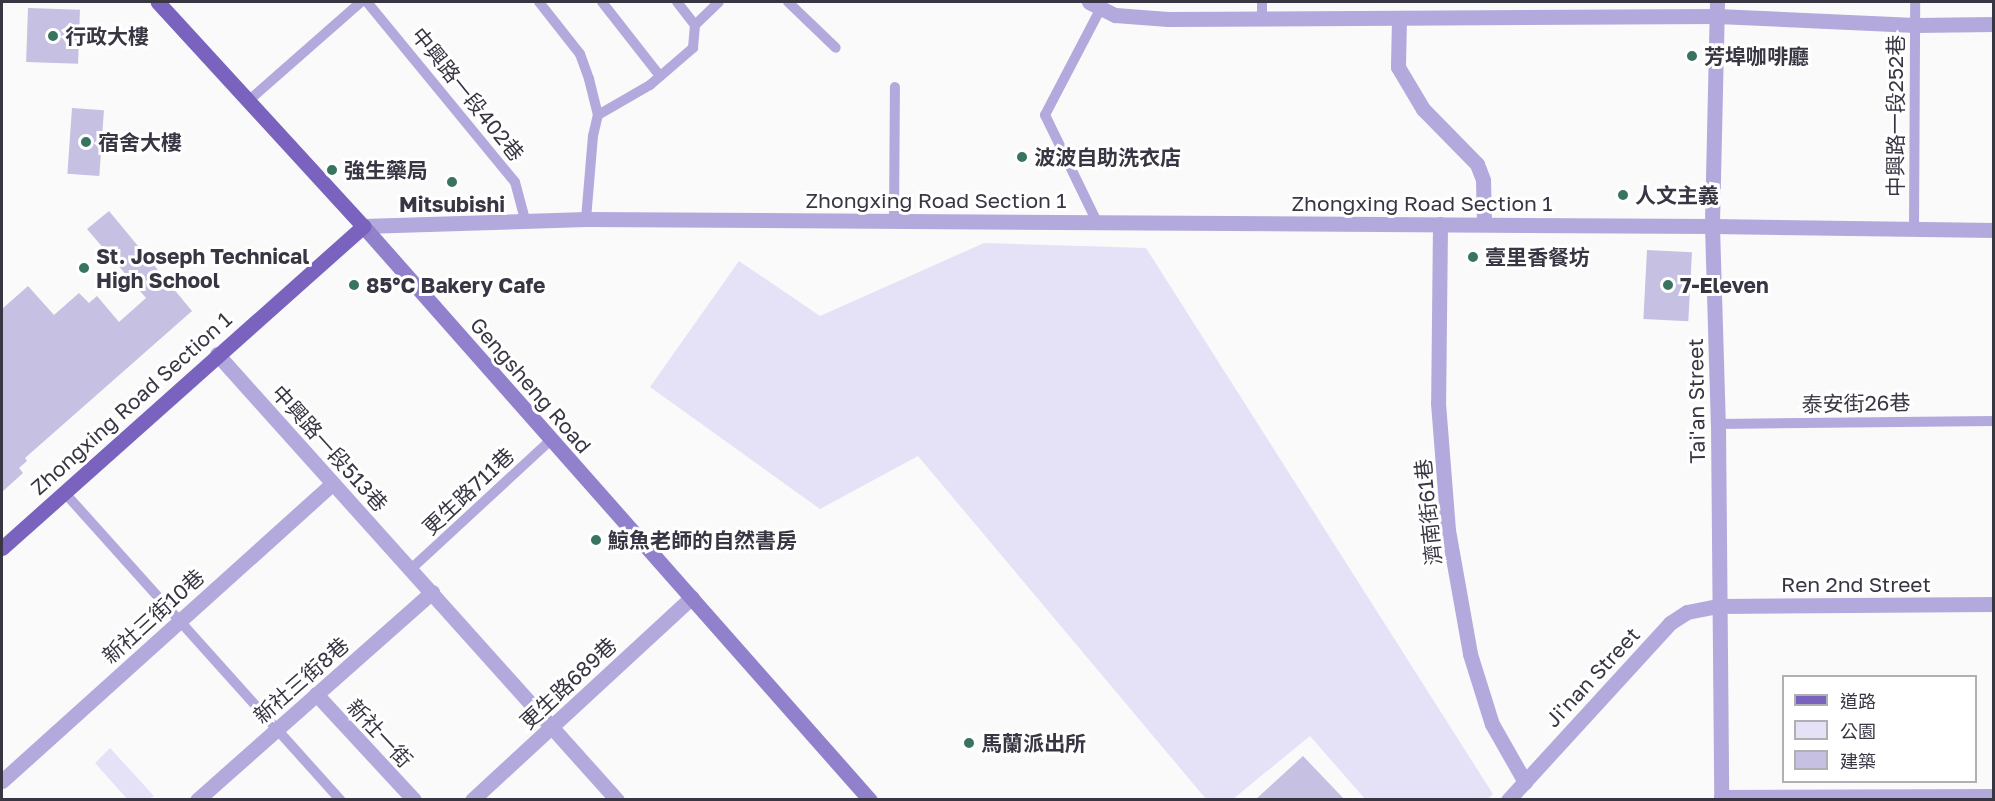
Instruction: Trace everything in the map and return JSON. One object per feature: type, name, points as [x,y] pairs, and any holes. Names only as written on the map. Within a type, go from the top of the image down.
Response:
[{"type":"main road","name":"Gengsheng Road","points":[[158,2],[247,102],[363,226]]},
{"type":"main road","name":"Zhongxing Road Section 1","points":[[2,548],[363,226]]},
{"type":"street","points":[[1095,5],[1115,15],[1158,18],[1399,18],[1717,9],[1915,25],[1994,24]]},
{"type":"street","name":"Tai'an Street","points":[[1717,9],[1712,226],[1718,424],[1721,798]]},
{"type":"street","points":[[1399,18],[1398,67],[1423,109],[1477,164],[1483,180],[1484,224]]},
{"type":"street","name":"Zhongxing Road Section 1","points":[[363,226],[586,219],[1484,224],[1994,230]]},
{"type":"street","name":"濟南街61巷","points":[[1440,224],[1438,403],[1448,530],[1470,654],[1492,724],[1525,782]]},
{"type":"street","name":"Gengsheng Road","points":[[363,226],[870,800]]},
{"type":"street","name":"中興路一段513巷","points":[[218,354],[617,800]]},
{"type":"street","name":"新社三街10巷","points":[[2,781],[333,483]]},
{"type":"street","name":"新社三街8巷","points":[[197,800],[432,592]]},
{"type":"street","name":"更生路689巷","points":[[472,800],[692,597]]},
{"type":"street","name":"Ren 2nd Street","points":[[1719,606],[1994,604]]},
{"type":"street","name":"Ji'nan Street","points":[[1508,800],[1670,623],[1687,612],[1719,606]]},
{"type":"street","name":"新社一街","points":[[316,694],[414,800]]},
{"type":"street","points":[[1721,798],[1994,796]]},
{"type":"lane","points":[[247,102],[361,2]]},
{"type":"lane","name":"中興路一段402巷","points":[[366,2],[515,182],[525,220]]},
{"type":"lane","points":[[539,2],[580,54],[598,115],[593,136],[586,219]]},
{"type":"lane","points":[[602,2],[660,76]]},
{"type":"lane","points":[[677,2],[695,25]]},
{"type":"lane","points":[[598,115],[660,76],[693,48],[695,25],[720,2]]},
{"type":"lane","points":[[788,2],[836,48]]},
{"type":"lane","points":[[1262,2],[1262,19]]},
{"type":"lane","name":"中興路一段252巷","points":[[1914,230],[1915,2]]},
{"type":"lane","points":[[1095,5],[1045,115],[1097,222]]},
{"type":"lane","points":[[894,221],[895,87]]},
{"type":"lane","name":"泰安街26巷","points":[[1718,424],[1994,421]]},
{"type":"lane","name":"更生路711巷","points":[[411,569],[551,440]]},
{"type":"lane","points":[[64,492],[340,800]]},
{"type":"green space","points":[[984,243],[1146,248],[1493,794],[1488,799],[1365,799],[1310,736],[1233,799],[1206,799],[918,456],[820,509],[650,387],[739,261],[820,316]]},
{"type":"green space","points":[[110,748],[154,796],[149,799],[127,799],[95,763]]},
{"type":"building","name":"行政大樓","points":[[28,8],[80,10],[78,64],[26,62]]},
{"type":"building","name":"宿舍大樓","points":[[72,108],[104,110],[99,176],[67,174]]},
{"type":"building","points":[[109,211],[192,311],[25,458],[27,461],[19,468],[23,473],[2,492],[2,309],[28,286],[54,315],[79,293],[89,303],[97,296],[119,322],[146,298],[87,229]]},
{"type":"building","name":"7-Eleven","points":[[1647,250],[1692,252],[1688,321],[1643,319]]},
{"type":"building","points":[[1303,756],[1345,800],[1255,800]]},
{"type":"place","name":"行政大樓","points":[[53,36]]},
{"type":"place","name":"芳埠咖啡廳","points":[[1692,56]]},
{"type":"place","name":"宿舍大樓","points":[[86,142]]},
{"type":"place","name":"波波自助洗衣店","points":[[1022,157]]},
{"type":"place","name":"強生藥局","points":[[332,170]]},
{"type":"place","name":"Mitsubishi","points":[[452,182]]},
{"type":"place","name":"人文主義","points":[[1623,195]]},
{"type":"place","name":"壹里香餐坊","points":[[1473,257]]},
{"type":"place","name":"St. Joseph Technical High School","points":[[84,268]]},
{"type":"place","name":"85°C Bakery Cafe","points":[[354,285]]},
{"type":"place","name":"7-Eleven","points":[[1668,285]]},
{"type":"place","name":"鯨魚老師的自然書房","points":[[596,540]]},
{"type":"place","name":"馬蘭派出所","points":[[969,743]]}]
